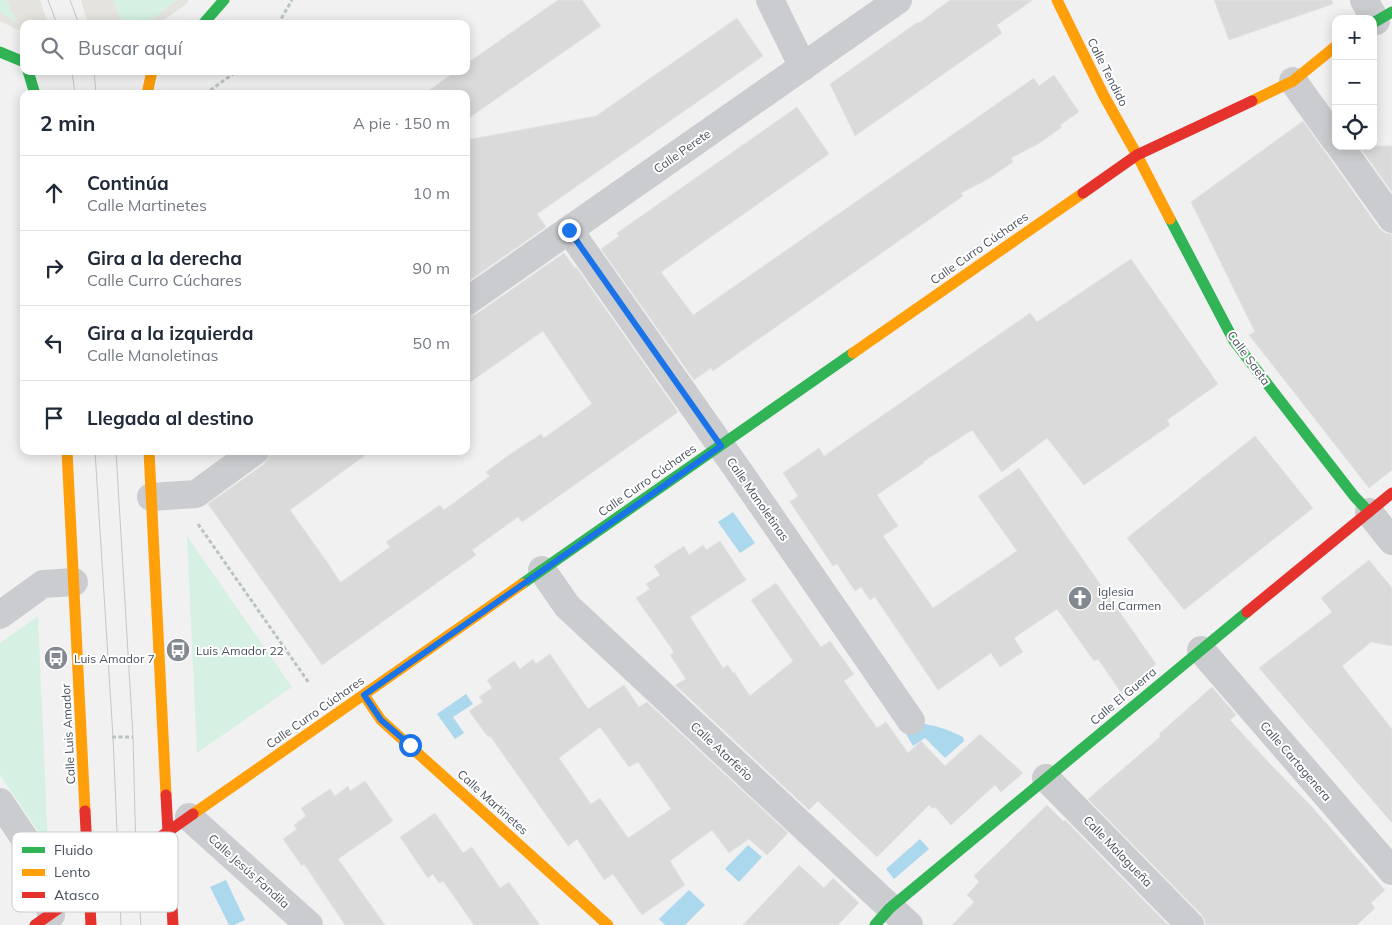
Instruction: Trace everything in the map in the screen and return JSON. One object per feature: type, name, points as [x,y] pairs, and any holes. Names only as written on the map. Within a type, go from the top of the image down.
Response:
[{"type":"street","points":[[206,20],[224,0]]},
{"type":"street","points":[[770,0],[803,67]]},
{"type":"street","name":"Calle Perete","points":[[470,299],[898,0]]},
{"type":"street","name":"Calle Tendido","points":[[1057,0],[1104,96],[1137,155]]},
{"type":"street","name":"Calle Curro Cúchares","points":[[169,832],[1137,155],[1293,81],[1332,49]]},
{"type":"street","points":[[2,54],[20,61]]},
{"type":"street","points":[[29,75],[34,90]]},
{"type":"street","points":[[148,90],[151,75]]},
{"type":"street","points":[[1293,81],[1332,135]]},
{"type":"street","points":[[1343,150],[1392,219]]},
{"type":"street","name":"Calle Saeta","points":[[1137,155],[1234,341],[1354,496],[1392,541]]},
{"type":"street","name":"Calle Manoletinas","points":[[569,230],[739,471],[911,721]]},
{"type":"street","name":"Calle Luis Amador","points":[[67,455],[86,832]]},
{"type":"street","points":[[150,455],[164,496],[179,825],[178,842]]},
{"type":"street","points":[[164,496],[196,494],[250,455]]},
{"type":"street","name":"Calle El Guerra","points":[[891,919],[1046,778],[1392,493]]},
{"type":"street","name":"Calle Atarfeño","points":[[542,570],[566,606],[891,919]]},
{"type":"street","points":[[0,615],[43,584],[74,582]]},
{"type":"street","name":"Calle Cartagenera","points":[[1201,650],[1392,871]]},
{"type":"street","name":"Calle Martinetes","points":[[364,695],[381,720],[608,925]]},
{"type":"street","name":"Calle Malagueña","points":[[1046,778],[1190,925]]},
{"type":"street","points":[[0,802],[20,832]]},
{"type":"street","name":"Calle Jesús Fandila","points":[[179,825],[309,925]]},
{"type":"street","name":"Calle Curro Cúchares","points":[[43,920],[54,912]]},
{"type":"street","name":"Calle Luis Amador","points":[[90,912],[91,925]]},
{"type":"street","points":[[173,925],[174,912]]},
{"type":"path","points":[[280,20],[292,0]]},
{"type":"path","points":[[211,90],[231,75]]},
{"type":"path","points":[[164,496],[309,683]]},
{"type":"path","points":[[103,738],[141,737]]},
{"type":"green space","points":[[0,0],[7,0],[18,24],[0,12]]},
{"type":"green space","points":[[113,0],[177,0],[151,20],[120,20]]},
{"type":"green space","points":[[187,536],[292,687],[197,753]]},
{"type":"green space","points":[[38,616],[47,832],[39,832],[0,775],[0,643]]},
{"type":"sand","points":[[7,0],[40,0],[47,20],[20,20],[20,31],[0,21],[0,12],[17,23]]},
{"type":"sand","points":[[81,0],[113,0],[120,20],[87,20]]},
{"type":"sand","points":[[177,0],[189,0],[184,6],[163,20],[151,20]]},
{"type":"water","points":[[733,512],[755,543],[740,553],[718,522]]},
{"type":"water","points":[[466,694],[473,704],[453,717],[464,733],[455,739],[437,714]]},
{"type":"water","points":[[925,724],[940,727],[954,733],[963,737],[964,741],[945,758],[925,738],[913,746],[906,734]]},
{"type":"water","points":[[920,839],[929,849],[894,879],[886,869]]},
{"type":"water","points":[[748,845],[762,857],[739,882],[725,869]]},
{"type":"water","points":[[226,880],[245,920],[234,925],[229,925],[210,887]]},
{"type":"water","points":[[689,890],[705,905],[685,925],[665,925],[659,919]]},
{"type":"building","points":[[558,0],[582,0],[601,26],[470,117],[470,90],[430,90],[450,75],[470,75],[470,61]]},
{"type":"building","points":[[950,0],[1033,0],[997,25],[1002,33],[855,136],[830,84]]},
{"type":"building","points":[[1214,0],[1332,0],[1333,4],[1229,40]]},
{"type":"building","points":[[737,18],[763,56],[537,214],[546,227],[470,280],[470,139],[596,116]]},
{"type":"building","points":[[1054,75],[1079,112],[1060,125],[1062,127],[1038,144],[1011,158],[1013,162],[988,179],[961,193],[963,196],[713,371],[711,368],[694,380],[601,249],[619,236],[617,233],[797,107],[829,154],[661,272],[693,315],[1034,78],[1039,86]]},
{"type":"building","points":[[1303,121],[1379,228],[1385,233],[1392,234],[1392,470],[1369,488],[1249,335],[1255,332],[1191,202]]},
{"type":"building","points":[[1377,146],[1392,146],[1392,192],[1362,150],[1377,150]]},
{"type":"building","points":[[564,253],[576,267],[678,412],[522,522],[518,517],[472,550],[476,555],[322,665],[208,504],[264,464],[270,455],[366,455],[290,510],[341,582],[390,547],[386,542],[440,505],[444,510],[490,476],[486,472],[509,455],[541,434],[544,438],[592,404],[543,331],[470,382],[470,316],[475,315]]},
{"type":"building","points":[[1131,259],[1218,384],[1167,420],[1170,425],[1084,485],[1047,438],[1002,472],[972,430],[877,495],[898,526],[883,536],[933,608],[1017,551],[978,496],[1019,468],[1156,664],[1122,694],[1098,659],[1094,661],[1057,609],[1014,638],[1023,652],[1000,667],[991,653],[938,690],[875,597],[870,600],[861,587],[855,591],[837,564],[833,566],[790,502],[798,496],[783,473],[819,448],[824,456],[1030,313],[1037,322]]},
{"type":"building","points":[[1255,436],[1313,508],[1184,610],[1127,538]]},
{"type":"building","points":[[720,541],[746,580],[690,617],[723,668],[728,665],[750,696],[793,661],[751,600],[776,583],[821,647],[830,641],[854,674],[844,681],[877,728],[886,722],[908,753],[921,741],[945,766],[980,734],[1023,773],[1001,792],[995,785],[951,825],[935,807],[933,809],[929,805],[877,857],[818,801],[809,810],[675,685],[686,679],[670,655],[674,652],[636,598],[650,589],[646,584],[660,575],[654,566],[684,546],[689,555],[703,545],[706,550]]},
{"type":"building","points":[[1369,560],[1392,588],[1392,646],[1371,642],[1342,666],[1392,729],[1392,823],[1259,668],[1332,612],[1321,598]]},
{"type":"building","points":[[550,654],[588,709],[624,685],[639,707],[647,702],[788,833],[767,855],[749,839],[729,853],[712,830],[670,861],[685,885],[642,915],[613,874],[604,880],[577,839],[568,846],[490,736],[488,737],[469,711],[483,702],[479,697],[492,688],[487,680],[514,661],[520,669],[533,659],[536,664]],"holes":[[[600,727],[629,767],[638,762],[671,809],[628,838],[600,798],[591,804],[559,758]]]},
{"type":"building","points":[[1212,687],[1236,715],[1230,720],[1311,806],[1385,890],[1371,903],[1375,908],[1357,925],[1205,925],[1201,914],[1088,799],[1161,736],[1159,734]]},
{"type":"building","points":[[365,781],[393,821],[338,859],[385,925],[345,925],[304,864],[302,866],[283,839],[297,829],[294,825],[306,816],[301,808],[330,789],[335,796],[348,786],[350,791]]},
{"type":"building","points":[[1047,805],[1063,821],[1065,820],[1168,925],[952,925],[974,902],[967,895],[979,882],[974,876]]},
{"type":"building","points":[[435,813],[463,853],[472,847],[500,888],[509,882],[540,925],[474,925],[443,881],[439,883],[433,874],[428,878],[400,837]]},
{"type":"building","points":[[799,865],[824,888],[833,878],[859,903],[838,925],[743,925]]},
{"type":"tram line","points":[[48,0],[56,20]]},
{"type":"tram line","points":[[70,0],[78,20]]},
{"type":"tram line","points":[[73,75],[74,90]]},
{"type":"tram line","points":[[94,75],[96,90]]},
{"type":"tram line","points":[[95,455],[117,832]]},
{"type":"tram line","points":[[116,455],[133,737],[135,832]]},
{"type":"tram line","points":[[120,912],[121,925]]},
{"type":"tram line","points":[[140,912],[141,925]]},
{"type":"traffic: fast","points":[[206,20],[224,0]]},
{"type":"traffic: fast","points":[[1377,21],[1392,12]]},
{"type":"traffic: fast","points":[[0,52],[20,60]]},
{"type":"traffic: fast","points":[[29,75],[34,90]]},
{"type":"traffic: fast","points":[[1170,219],[1234,341],[1354,496],[1369,512]]},
{"type":"traffic: fast","points":[[522,584],[853,353]]},
{"type":"traffic: fast","points":[[875,925],[890,908],[1247,612]]},
{"type":"traffic: slow","points":[[1057,0],[1104,96],[1170,219]]},
{"type":"traffic: slow","points":[[1252,101],[1293,81],[1332,49]]},
{"type":"traffic: slow","points":[[148,90],[151,75]]},
{"type":"traffic: slow","points":[[853,353],[1083,193]]},
{"type":"traffic: slow","points":[[67,455],[85,811]]},
{"type":"traffic: slow","points":[[149,455],[166,795]]},
{"type":"traffic: slow","points":[[193,814],[522,584]]},
{"type":"traffic: slow","points":[[364,695],[381,720],[608,925]]},
{"type":"traffic: jam","points":[[1083,193],[1137,155],[1252,101]]},
{"type":"traffic: jam","points":[[1247,612],[1392,493]]},
{"type":"traffic: jam","points":[[166,795],[168,832]]},
{"type":"traffic: jam","points":[[85,811],[86,832]]},
{"type":"traffic: jam","points":[[167,832],[193,814]]},
{"type":"traffic: jam","points":[[35,925],[54,912]]},
{"type":"traffic: jam","points":[[90,912],[91,925]]},
{"type":"traffic: jam","points":[[172,912],[173,925]]},
{"type":"place","name":"Iglesia del Carmen","points":[[1080,598]]},
{"type":"place","name":"Luis Amador 22","points":[[178,650]]},
{"type":"place","name":"Luis Amador 7","points":[[56,658]]},
{"type":"route","points":[[410,745],[381,720],[364,695],[721,446],[569,230]]}]
